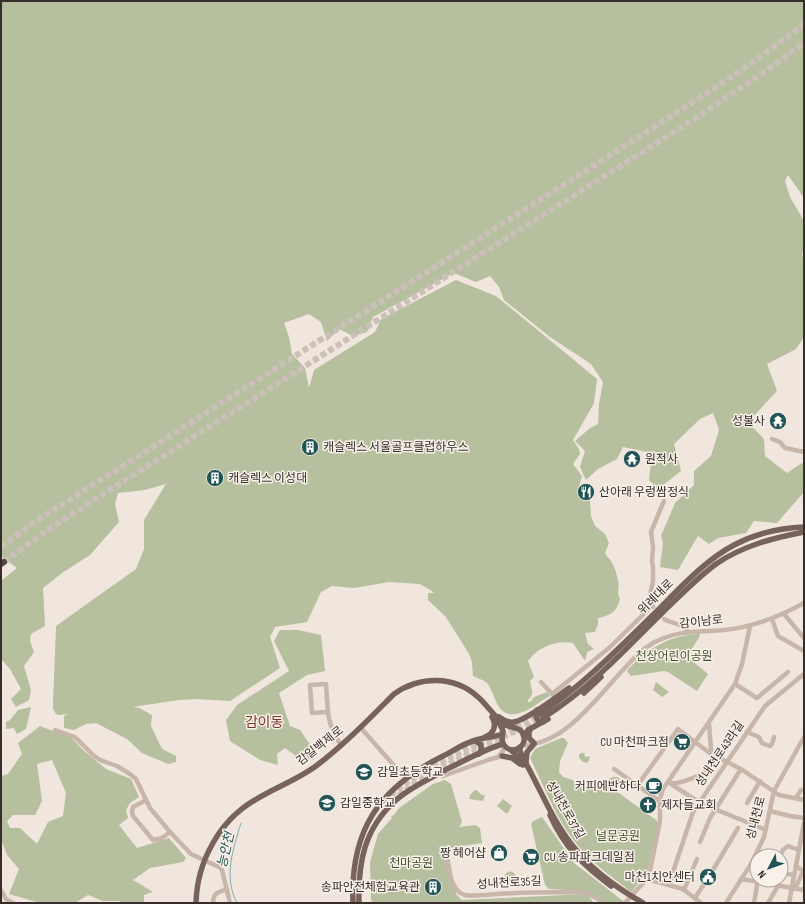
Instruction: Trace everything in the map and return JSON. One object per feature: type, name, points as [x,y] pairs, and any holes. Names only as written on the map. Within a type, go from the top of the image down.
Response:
[{"type":"main road","name":"위례대로","points":[[613,659],[693,575],[713,559],[750,538],[804,526]]},
{"type":"main road","name":"위례대로","points":[[541,716],[613,659],[716,564],[739,551],[775,537],[804,532]]},
{"type":"main road","points":[[535,743],[530,740],[528,735],[554,696],[595,666],[613,659]]},
{"type":"main road","points":[[483,701],[489,705],[497,715],[505,720],[513,722],[527,716],[541,716],[563,710],[590,688],[613,659]]},
{"type":"main road","name":"감일백제로","points":[[196,903],[197,883],[204,860],[214,840],[226,824],[253,801],[314,767],[341,745],[394,694],[408,685],[425,680],[444,681],[461,686],[468,689],[483,701],[496,717]]},
{"type":"main road","points":[[483,701],[494,720],[495,726],[491,734],[484,738]]},
{"type":"main road","points":[[353,903],[354,864],[363,832],[374,811],[389,793],[422,766],[472,741],[495,737],[506,729],[513,727],[527,716]]},
{"type":"main road","points":[[496,717],[507,726],[520,729],[528,742],[535,743]]},
{"type":"main road","points":[[496,717],[502,733],[501,740],[503,745],[511,750]]},
{"type":"main road","points":[[500,757],[511,750],[521,747],[524,742],[526,732],[535,726]]},
{"type":"main road","points":[[472,741],[476,741],[481,745],[482,751],[478,755]]},
{"type":"main road","points":[[526,764],[525,759],[527,752],[535,743]]},
{"type":"main road","points":[[359,903],[360,868],[362,856],[369,835],[379,820],[396,800],[425,781],[478,755],[503,745]]},
{"type":"main road","name":"성내천로37길","points":[[521,747],[521,753],[562,838],[577,857],[593,873],[630,897],[643,903]]},
{"type":"main road","name":"성내천로37길","points":[[511,750],[517,756],[547,807]]},
{"type":"main road","points":[[500,757],[512,758],[526,771]]},
{"type":"main road","name":"성내천로37길","points":[[630,897],[636,903]]},
{"type":"street","points":[[772,439],[780,442],[785,448],[804,452]]},
{"type":"street","points":[[541,682],[554,696],[609,648],[652,607],[650,595],[653,566],[651,532],[664,501]]},
{"type":"street","name":"감이남로","points":[[521,747],[558,734],[572,723],[630,662],[646,648],[666,637],[688,632],[725,630],[750,626],[784,614],[804,603]]},
{"type":"street","points":[[784,614],[804,638]]},
{"type":"street","points":[[772,619],[778,636],[804,651]]},
{"type":"street","points":[[664,620],[672,624],[680,624],[686,628],[688,632]]},
{"type":"street","points":[[624,903],[647,879],[650,871],[660,821],[663,789],[735,684],[742,664],[750,626]]},
{"type":"street","points":[[735,684],[757,698],[788,672]]},
{"type":"street","name":"성내천로43라길","points":[[669,884],[693,812],[765,706],[804,674]]},
{"type":"street","points":[[328,712],[312,713],[310,685],[326,684],[330,726],[334,736],[341,745]]},
{"type":"street","points":[[668,782],[674,784],[709,770],[712,764],[709,723]]},
{"type":"street","points":[[360,727],[398,770]]},
{"type":"street","points":[[637,786],[678,729],[711,754],[741,769],[779,795],[804,800]]},
{"type":"street","points":[[55,730],[75,737],[100,760],[117,766],[136,779],[150,808],[170,832],[191,854],[219,867],[222,870],[230,903]]},
{"type":"street","points":[[747,732],[759,737],[762,744],[770,746],[774,737]]},
{"type":"street","name":"성내천로","points":[[726,903],[751,864],[764,837],[774,791],[804,737]]},
{"type":"street","points":[[443,776],[500,757],[503,751],[503,745]]},
{"type":"street","points":[[614,769],[661,802]]},
{"type":"street","points":[[700,842],[710,818],[741,769]]},
{"type":"street","points":[[747,804],[760,781]]},
{"type":"street","points":[[668,782],[700,803],[766,830]]},
{"type":"street","points":[[796,798],[801,790],[804,790]]},
{"type":"street","points":[[146,800],[133,807],[133,816],[153,840],[162,838],[170,832]]},
{"type":"street","points":[[770,811],[804,818]]},
{"type":"street","points":[[793,889],[794,875],[804,822]]},
{"type":"street","points":[[695,898],[738,828]]},
{"type":"street","points":[[786,848],[788,846],[799,850]]},
{"type":"street","name":"성내천로35길","points":[[444,852],[453,884],[463,895],[526,892],[581,892],[596,897],[605,903]]},
{"type":"street","points":[[684,890],[697,859]]},
{"type":"street","points":[[788,903],[802,871],[796,866]]},
{"type":"street","points":[[789,874],[794,875]]},
{"type":"street","points":[[647,879],[669,884],[684,890],[701,903]]},
{"type":"street","points":[[741,879],[749,880]]},
{"type":"street","points":[[754,903],[757,888]]},
{"type":"street","points":[[768,903],[777,888]]},
{"type":"street","points":[[788,888],[804,890]]},
{"type":"street","points":[[213,903],[216,892],[227,889]]},
{"type":"street","points":[[1,890],[6,899],[13,903]]},
{"type":"street","points":[[596,897],[596,903]]},
{"type":"green space","points":[[1,1],[804,1],[804,198],[788,175],[785,181],[790,197],[804,221],[804,246],[802,256],[804,259],[804,337],[796,349],[767,364],[777,391],[748,422],[764,439],[765,456],[787,473],[802,463],[804,464],[804,492],[777,523],[754,521],[746,533],[718,538],[709,544],[698,536],[678,570],[660,567],[663,543],[661,536],[675,503],[694,485],[694,471],[711,456],[719,430],[713,413],[700,419],[674,444],[681,471],[658,489],[649,480],[652,453],[623,447],[617,459],[598,469],[586,480],[580,467],[585,451],[575,441],[590,428],[598,424],[599,404],[603,382],[591,364],[550,337],[504,300],[499,287],[490,276],[476,282],[454,273],[373,317],[367,332],[353,336],[339,329],[327,341],[321,322],[309,314],[284,323],[289,337],[292,354],[305,368],[309,388],[314,370],[375,332],[381,319],[456,280],[496,296],[597,379],[594,403],[573,440],[579,449],[580,454],[573,464],[582,476],[578,490],[583,497],[590,500],[591,516],[595,526],[605,534],[609,543],[605,553],[615,570],[620,599],[617,607],[612,613],[598,618],[598,624],[595,632],[585,633],[588,644],[594,649],[587,652],[585,661],[573,643],[567,642],[542,648],[528,661],[534,677],[530,681],[532,694],[528,702],[530,702],[534,697],[547,692],[550,696],[528,710],[520,713],[506,713],[498,706],[487,683],[473,676],[472,662],[469,654],[446,617],[428,600],[428,593],[434,593],[420,584],[389,582],[354,588],[332,586],[321,592],[307,622],[275,627],[270,637],[280,668],[230,701],[197,699],[178,700],[133,707],[139,708],[152,715],[151,726],[162,749],[176,756],[176,762],[168,764],[142,753],[127,739],[96,723],[86,724],[74,730],[64,728],[64,716],[69,714],[59,715],[56,714],[53,709],[56,626],[136,569],[144,549],[144,520],[166,484],[145,490],[118,493],[115,504],[119,522],[90,555],[62,573],[43,588],[45,626],[31,634],[30,641],[34,652],[24,666],[31,690],[29,700],[16,707],[11,699],[21,689],[10,669],[1,659],[1,581],[17,568],[1,556]]},
{"type":"green space","points":[[280,630],[298,630],[321,635],[325,671],[307,675],[279,693],[290,726],[300,730],[313,749],[313,760],[296,756],[285,748],[277,754],[278,765],[260,760],[230,741],[226,720],[237,705],[289,671],[274,641]]},
{"type":"green space","name":"천상어린이공원","points":[[699,634],[700,636],[689,653],[690,659],[708,674],[697,691],[668,672],[664,671],[631,676],[627,671],[642,656],[659,645],[678,637]]},
{"type":"green space","points":[[656,682],[669,692],[662,697],[653,690]]},
{"type":"green space","points":[[31,707],[26,729],[17,734],[14,728],[6,729],[6,722],[10,720],[18,710]]},
{"type":"green space","points":[[40,726],[72,738],[83,750],[106,769],[131,779],[139,797],[130,803],[126,810],[128,818],[119,825],[137,848],[169,838],[186,858],[183,862],[150,868],[133,880],[153,892],[144,895],[144,903],[103,901],[88,895],[75,903],[40,903],[9,894],[19,869],[7,855],[1,839],[1,776],[8,774],[22,754],[18,743]],"holes":[[[52,760],[66,793],[63,816],[48,822],[37,844],[20,828],[10,828],[7,821],[13,815],[35,815],[42,801],[37,764]]]},
{"type":"green space","name":"널문공원","points":[[564,738],[568,743],[560,761],[559,772],[563,777],[573,780],[576,784],[586,789],[613,777],[618,777],[620,780],[615,788],[616,791],[658,823],[648,869],[644,877],[631,892],[593,861],[566,830],[530,758],[535,749]]},
{"type":"green space","points":[[581,753],[585,753],[584,755],[586,757],[590,756],[587,763],[583,762],[579,758]]},
{"type":"green space","name":"천마공원","points":[[445,780],[451,784],[462,822],[459,827],[475,825],[480,828],[482,843],[450,848],[447,844],[456,894],[462,900],[587,894],[594,903],[372,903],[370,862],[378,834],[399,808],[433,784]]},
{"type":"green space","points":[[475,790],[482,795],[485,795],[483,801],[469,799],[470,795]]},
{"type":"green space","points":[[503,799],[512,806],[507,814],[497,806]]},
{"type":"green space","name":"널문공원","points":[[542,817],[574,863],[623,901],[621,903],[608,903],[588,891],[549,889],[545,885],[531,824],[533,821]]},
{"type":"green space","points":[[508,872],[512,872],[514,873],[514,881],[508,882],[505,879],[505,875]]},
{"type":"waterway","name":"능안천","points":[[237,903],[233,893],[230,873],[235,843],[241,823]]},
{"type":"tunnel","points":[[1,547],[33,523],[695,101],[756,60],[804,24]]},
{"type":"tunnel","points":[[4,562],[43,533],[83,507],[699,116],[804,43]]},
{"type":"tunnel","points":[[500,733],[540,714]]},
{"type":"tunnel","points":[[399,795],[427,774],[541,719]]},
{"type":"tunnel","points":[[391,795],[427,770],[452,756],[491,738]]},
{"type":"place","name":"성불사","points":[[778,421]]},
{"type":"place","name":"캐슬렉스 서울골프클럽하우스","points":[[310,447]]},
{"type":"place","name":"원적사","points":[[632,459]]},
{"type":"place","name":"캐슬렉스 이성대","points":[[215,478]]},
{"type":"place","name":"산아래 우렁쌈정식","points":[[586,492]]},
{"type":"place","name":"CU 마천파크점","points":[[682,742]]},
{"type":"place","name":"감일초등학교","points":[[364,772]]},
{"type":"place","name":"커피에반하다","points":[[654,786]]},
{"type":"place","name":"감일중학교","points":[[327,803]]},
{"type":"place","name":"제자들교회","points":[[648,805]]},
{"type":"place","name":"짱 헤어샵","points":[[499,853]]},
{"type":"place","name":"CU 송파파크데일점","points":[[531,857]]},
{"type":"place","name":"마천1치안센터","points":[[708,877]]},
{"type":"place","name":"송파안전체험교육관","points":[[433,887]]},
{"type":"district","name":"감이동","points":[[264,722]]}]
